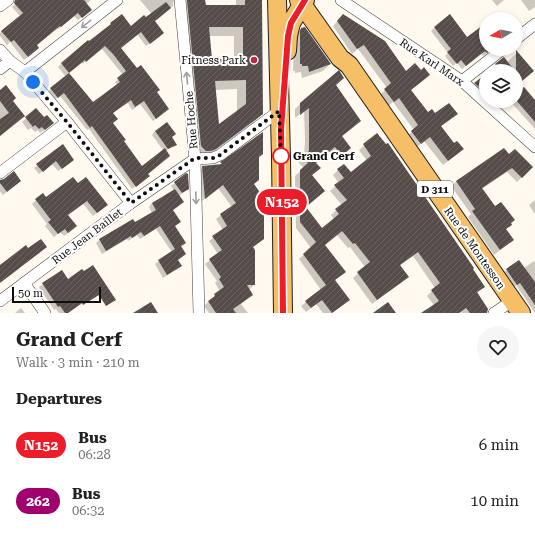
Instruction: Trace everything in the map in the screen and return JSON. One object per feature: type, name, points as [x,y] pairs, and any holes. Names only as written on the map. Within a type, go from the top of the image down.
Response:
[{"type":"main road","points":[[277,0],[279,111],[281,129]]},
{"type":"main road","points":[[283,313],[281,129],[288,36],[291,23],[305,1]]},
{"type":"main road","name":"Rue de Montesson","points":[[305,1],[340,58],[349,65],[516,307]]},
{"type":"street","points":[[0,6],[8,0]]},
{"type":"street","points":[[24,72],[117,0]]},
{"type":"street","name":"Rue Hoche","points":[[180,0],[195,158],[199,313]]},
{"type":"street","name":"Rue Karl Marx","points":[[341,0],[462,82],[535,147]]},
{"type":"street","points":[[523,33],[535,24]]},
{"type":"street","points":[[0,50],[10,61],[24,72],[67,122],[131,203]]},
{"type":"street","points":[[462,82],[494,56]]},
{"type":"street","points":[[0,69],[10,61]]},
{"type":"street","points":[[195,158],[213,158],[220,155],[279,111]]},
{"type":"street","points":[[0,173],[67,122]]},
{"type":"street","name":"Rue Jean Baillet","points":[[0,301],[131,203],[195,158]]},
{"type":"street","points":[[24,283],[45,313]]},
{"type":"street","points":[[494,313],[516,307]]},
{"type":"building","points":[[15,0],[84,0],[92,10],[82,18],[78,13],[61,27],[60,26],[37,45],[39,48],[28,57],[14,40],[11,42],[1,31],[23,13],[14,3]]},
{"type":"building","points":[[187,0],[205,0],[206,5],[245,5],[245,0],[262,0],[263,114],[216,149],[206,151],[201,146]],"holes":[[[209,27],[243,27],[243,58],[212,59]],[[246,80],[246,104],[219,124],[215,81]]]},
{"type":"building","points":[[166,2],[171,8],[155,21],[164,33],[150,44],[141,32],[121,48],[137,68],[141,65],[160,90],[157,92],[169,109],[156,119],[144,101],[135,107],[131,100],[113,113],[118,119],[113,123],[126,140],[124,141],[142,166],[165,148],[170,156],[148,174],[150,176],[136,187],[92,126],[90,128],[64,93],[58,98],[50,88],[69,73],[61,63],[122,14],[131,26],[144,15],[146,17]],"holes":[[[105,46],[126,71],[117,78],[120,82],[93,102],[69,73],[85,60],[86,62]]]},
{"type":"building","points":[[343,14],[385,41],[406,71],[415,63],[421,70],[424,67],[430,75],[411,90],[428,112],[432,109],[435,113],[449,103],[458,114],[441,126],[454,143],[457,141],[464,149],[448,161],[430,137],[421,144],[411,131],[418,125],[399,98],[394,102],[384,89],[391,83],[364,45],[357,49],[337,21]]},
{"type":"building","points":[[450,14],[467,37],[479,28],[479,56],[466,66],[461,60],[457,64],[447,52],[451,49],[434,27]]},
{"type":"building","points":[[305,27],[331,64],[309,72],[308,66],[302,66],[302,64],[300,64],[300,31],[301,28]]},
{"type":"building","points":[[516,56],[521,56],[534,71],[523,80],[523,64],[516,64]]},
{"type":"building","points":[[504,57],[510,64],[495,64]]},
{"type":"building","points":[[339,70],[344,78],[336,85],[361,121],[342,136],[351,148],[342,156],[335,147],[316,163],[321,168],[312,175],[325,191],[306,207],[322,228],[339,214],[335,209],[347,200],[334,185],[344,178],[337,169],[344,164],[351,172],[371,156],[363,144],[377,133],[386,144],[388,143],[474,268],[473,269],[485,287],[477,292],[488,309],[487,313],[470,313],[466,308],[459,313],[421,313],[439,301],[431,290],[440,283],[418,252],[400,265],[409,277],[377,300],[357,272],[370,262],[355,243],[353,244],[342,231],[325,245],[346,272],[335,280],[350,300],[332,313],[322,300],[311,308],[305,301],[326,285],[303,254],[316,242],[300,222],[300,170],[308,163],[303,156],[309,151],[309,108],[300,115],[300,103]]},
{"type":"building","points":[[479,79],[479,87],[474,83]]},
{"type":"building","points":[[6,85],[16,98],[13,101],[25,116],[0,136],[0,119],[9,113],[0,101],[0,90]]},
{"type":"building","points":[[524,87],[535,100],[535,122],[523,108]]},
{"type":"building","points":[[36,108],[44,117],[47,115],[54,123],[45,130],[42,127],[39,129],[35,125],[33,127],[25,117]]},
{"type":"building","points":[[167,122],[176,134],[172,137],[177,145],[168,149],[155,131]]},
{"type":"building","points":[[263,132],[263,154],[259,157],[259,180],[254,184],[264,198],[264,239],[253,247],[255,250],[255,285],[247,285],[253,295],[233,309],[236,313],[216,313],[208,301],[215,296],[214,294],[224,287],[219,279],[221,277],[209,259],[222,250],[212,236],[227,226],[220,214],[236,203],[223,185],[205,199],[202,166],[222,164],[220,162]]},
{"type":"building","points":[[63,144],[74,160],[62,169],[56,161],[43,172],[36,164]]},
{"type":"building","points":[[504,148],[509,154],[515,149],[533,167],[522,178],[512,168],[482,188],[495,206],[501,202],[515,220],[511,223],[512,225],[506,229],[514,240],[500,250],[472,211],[475,209],[456,181]]},
{"type":"building","points":[[14,171],[21,181],[7,192],[0,183],[0,180],[4,179]]},
{"type":"building","points":[[186,173],[188,174],[189,189],[182,193],[174,182]]},
{"type":"building","points":[[73,177],[78,183],[86,177],[108,205],[97,213],[87,201],[68,215],[77,226],[68,233],[65,229],[58,234],[48,222],[51,220],[35,199],[43,193],[46,197]]},
{"type":"building","points":[[175,189],[184,202],[173,210],[181,222],[175,226],[186,243],[181,246],[186,254],[178,260],[182,266],[167,275],[158,260],[175,249],[160,226],[144,236],[141,232],[132,238],[131,236],[106,251],[99,239],[133,219],[135,222],[156,210],[152,203]]},
{"type":"building","points":[[41,239],[47,247],[0,283],[0,265],[26,245],[28,248]]},
{"type":"building","points":[[519,260],[535,282],[535,305],[520,283],[517,285],[506,269]]},
{"type":"building","points":[[93,265],[116,300],[106,306],[99,295],[83,305],[82,303],[68,313],[65,313],[60,306],[58,307],[42,283],[62,270],[68,279],[82,269],[84,271]]},
{"type":"building","points":[[151,302],[158,313],[133,313]]},
{"type":"building","points":[[388,302],[396,313],[373,313]]},
{"type":"bus line","name":"N152","points":[[283,313],[281,129],[288,36],[291,23],[305,0]]},
{"type":"place","name":"Fitness Park","points":[[254,60]]},
{"type":"place","name":"Grand Cerf","points":[[281,156]]},
{"type":"route","points":[[33,82],[67,122],[131,203],[195,158],[213,158],[220,155],[279,111],[281,156]]}]
